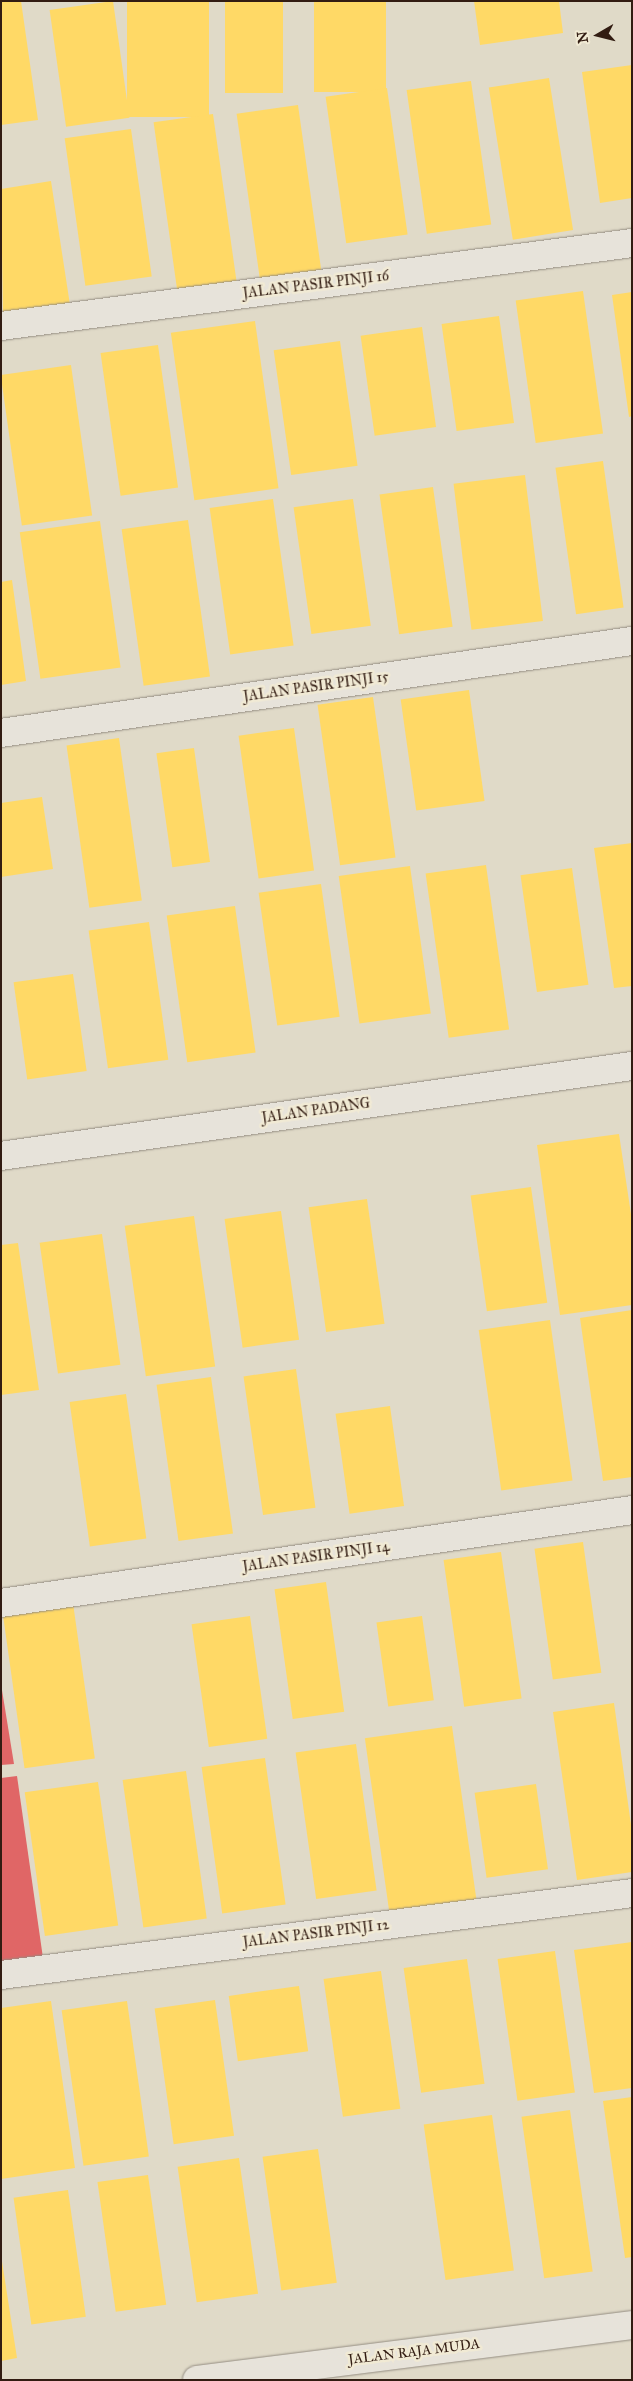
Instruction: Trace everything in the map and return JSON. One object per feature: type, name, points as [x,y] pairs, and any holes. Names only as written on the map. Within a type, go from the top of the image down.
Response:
[{"type":"street","name":"JALAN PASIR PINJI 16","points":[[1,326],[632,244]]},
{"type":"street","name":"JALAN PASIR PINJI 15","points":[[1,733],[632,641]]},
{"type":"street","name":"JALAN PADANG","points":[[1,1156],[632,1066]]},
{"type":"street","name":"JALAN PASIR PINJI 14","points":[[1,1603],[632,1510]]},
{"type":"street","name":"JALAN PASIR PINJI 12","points":[[1,1975],[632,1893]]},
{"type":"street","name":"JALAN RAJA MUDA","points":[[197,2380],[632,2325]]},
{"type":"building: Homes","points":[[1,1],[21,1],[38,120],[1,125]]},
{"type":"building: Homes","points":[[113,1],[129,118],[66,127],[50,10]]},
{"type":"building: Homes","points":[[127,1],[209,1],[209,117],[127,117]]},
{"type":"building: Homes","points":[[225,1],[283,1],[283,93],[225,93]]},
{"type":"building: Homes","points":[[314,1],[386,1],[386,92],[314,92]]},
{"type":"building: Homes","points":[[474,1],[559,1],[563,33],[480,45]]},
{"type":"building: Homes","points":[[632,65],[632,198],[600,203],[582,72]]},
{"type":"building: Homes","points":[[549,78],[573,230],[513,240],[489,88]]},
{"type":"building: Homes","points":[[471,81],[491,225],[427,234],[407,90]]},
{"type":"building: Homes","points":[[387,88],[408,235],[346,243],[326,97]]},
{"type":"building: Homes","points":[[298,105],[321,270],[260,279],[237,114]]},
{"type":"building: Homes","points":[[213,114],[237,282],[177,291],[154,122]]},
{"type":"building: Homes","points":[[131,129],[152,277],[85,286],[65,138]]},
{"type":"building: Homes","points":[[51,181],[70,305],[3,315],[1,189]]},
{"type":"building: Homes","points":[[583,291],[603,434],[536,443],[516,300]]},
{"type":"building: Homes","points":[[632,292],[632,416],[629,417],[612,295]]},
{"type":"building: Homes","points":[[499,316],[514,423],[457,431],[442,324]]},
{"type":"building: Homes","points":[[255,321],[279,488],[194,500],[171,333]]},
{"type":"building: Homes","points":[[422,327],[436,427],[375,436],[361,336]]},
{"type":"building: Homes","points":[[340,341],[358,466],[291,475],[274,350]]},
{"type":"building: Homes","points":[[158,345],[178,488],[121,496],[101,353]]},
{"type":"building: Homes","points":[[71,365],[92,516],[22,525],[1,375]]},
{"type":"building: Homes","points":[[603,461],[624,608],[576,614],[555,468]]},
{"type":"building: Homes","points":[[525,475],[543,621],[471,630],[454,484]]},
{"type":"building: Homes","points":[[433,487],[453,627],[399,634],[380,495]]},
{"type":"building: Homes","points":[[273,499],[294,646],[230,654],[210,508]]},
{"type":"building: Homes","points":[[353,499],[371,626],[311,634],[294,507]]},
{"type":"building: Homes","points":[[188,520],[210,676],[144,686],[122,529]]},
{"type":"building: Homes","points":[[100,521],[121,668],[40,679],[20,532]]},
{"type":"building: Homes","points":[[12,580],[26,681],[1,685],[1,582]]},
{"type":"building: Homes","points":[[469,690],[485,801],[416,811],[401,700]]},
{"type":"building: Homes","points":[[373,697],[396,857],[340,865],[318,705]]},
{"type":"building: Homes","points":[[294,728],[314,871],[259,878],[239,736]]},
{"type":"building: Homes","points":[[119,738],[142,900],[89,908],[67,745]]},
{"type":"building: Homes","points":[[194,748],[210,862],[172,867],[156,753]]},
{"type":"building: Homes","points":[[42,797],[53,869],[1,877],[1,803]]},
{"type":"building: Homes","points":[[632,843],[632,986],[614,988],[594,848]]},
{"type":"building: Homes","points":[[486,865],[509,1029],[449,1038],[426,873]]},
{"type":"building: Homes","points":[[410,866],[431,1014],[359,1024],[339,876]]},
{"type":"building: Homes","points":[[572,868],[588,985],[537,992],[521,875]]},
{"type":"building: Homes","points":[[321,884],[340,1017],[277,1025],[259,893]]},
{"type":"building: Homes","points":[[235,906],[256,1053],[187,1062],[167,916]]},
{"type":"building: Homes","points":[[149,922],[168,1060],[108,1068],[89,930]]},
{"type":"building: Homes","points":[[73,974],[87,1071],[27,1079],[14,982]]},
{"type":"building: Homes","points":[[619,1134],[632,1221],[632,1305],[560,1315],[537,1145]]},
{"type":"building: Homes","points":[[531,1187],[547,1303],[487,1311],[471,1195]]},
{"type":"building: Homes","points":[[367,1199],[385,1324],[326,1332],[309,1207]]},
{"type":"building: Homes","points":[[281,1211],[299,1340],[243,1348],[225,1219]]},
{"type":"building: Homes","points":[[194,1216],[215,1367],[146,1376],[125,1226]]},
{"type":"building: Homes","points":[[102,1234],[120,1365],[58,1373],[40,1243]]},
{"type":"building: Homes","points":[[18,1243],[39,1390],[1,1395],[1,1245]]},
{"type":"building: Homes","points":[[632,1310],[632,1477],[603,1481],[580,1318]]},
{"type":"building: Homes","points":[[550,1320],[573,1480],[501,1490],[479,1330]]},
{"type":"building: Homes","points":[[296,1369],[315,1508],[263,1515],[244,1376]]},
{"type":"building: Homes","points":[[211,1377],[233,1533],[179,1541],[157,1385]]},
{"type":"building: Homes","points":[[126,1394],[146,1539],[90,1547],[70,1402]]},
{"type":"building: Homes","points":[[390,1406],[404,1506],[350,1514],[336,1414]]},
{"type":"building: Homes","points":[[583,1542],[601,1673],[553,1680],[534,1549]]},
{"type":"building: Homes","points":[[501,1552],[522,1699],[464,1707],[444,1560]]},
{"type":"building: Homes","points":[[326,1582],[344,1712],[293,1719],[275,1589]]},
{"type":"building: Homes","points":[[73,1603],[95,1758],[25,1768],[3,1613]]},
{"type":"building: Homes","points":[[250,1616],[267,1739],[209,1747],[192,1624]]},
{"type":"building: Homes","points":[[422,1616],[434,1700],[388,1707],[376,1622]]},
{"type":"building: Homes","points":[[614,1703],[632,1832],[632,1872],[577,1880],[553,1712]]},
{"type":"building: Homes","points":[[452,1726],[476,1900],[389,1913],[365,1738]]},
{"type":"building: Homes","points":[[356,1744],[377,1891],[316,1899],[296,1752]]},
{"type":"building: Homes","points":[[265,1758],[286,1905],[222,1913],[202,1767]]},
{"type":"building: Homes","points":[[186,1771],[207,1919],[143,1927],[123,1780]]},
{"type":"building: Homes","points":[[98,1782],[118,1926],[45,1936],[25,1792]]},
{"type":"building: Homes","points":[[536,1784],[548,1869],[487,1878],[475,1793]]},
{"type":"building: Homes","points":[[632,1942],[632,2088],[594,2093],[574,1950]]},
{"type":"building: Homes","points":[[555,1951],[575,2093],[517,2101],[498,1959]]},
{"type":"building: Homes","points":[[467,1959],[485,2084],[421,2093],[404,1968]]},
{"type":"building: Homes","points":[[381,1971],[400,2109],[343,2117],[324,1979]]},
{"type":"building: Homes","points":[[299,1986],[308,2051],[238,2061],[229,1996]]},
{"type":"building: Homes","points":[[215,2000],[234,2136],[174,2144],[155,2008]]},
{"type":"building: Homes","points":[[51,2001],[75,2168],[1,2179],[1,2008]]},
{"type":"building: Homes","points":[[127,2001],[149,2156],[83,2166],[62,2010]]},
{"type":"building: Homes","points":[[632,2097],[632,2257],[625,2258],[603,2101]]},
{"type":"building: Homes","points":[[570,2110],[593,2271],[544,2278],[521,2117]]},
{"type":"building: Homes","points":[[492,2115],[514,2270],[446,2280],[424,2125]]},
{"type":"building: Homes","points":[[318,2149],[337,2283],[281,2290],[263,2157]]},
{"type":"building: Homes","points":[[239,2158],[258,2294],[197,2302],[178,2167]]},
{"type":"building: Homes","points":[[148,2175],[166,2305],[116,2312],[97,2182]]},
{"type":"building: Homes","points":[[68,2190],[86,2317],[31,2324],[14,2198]]},
{"type":"building: Homes","points":[[1,2255],[17,2358],[1,2361]]},
{"type":"building: Shops","points":[[1,1684],[14,1764],[1,1765]]},
{"type":"building: Shops","points":[[17,1776],[43,1958],[1,1964],[1,1778]]}]
